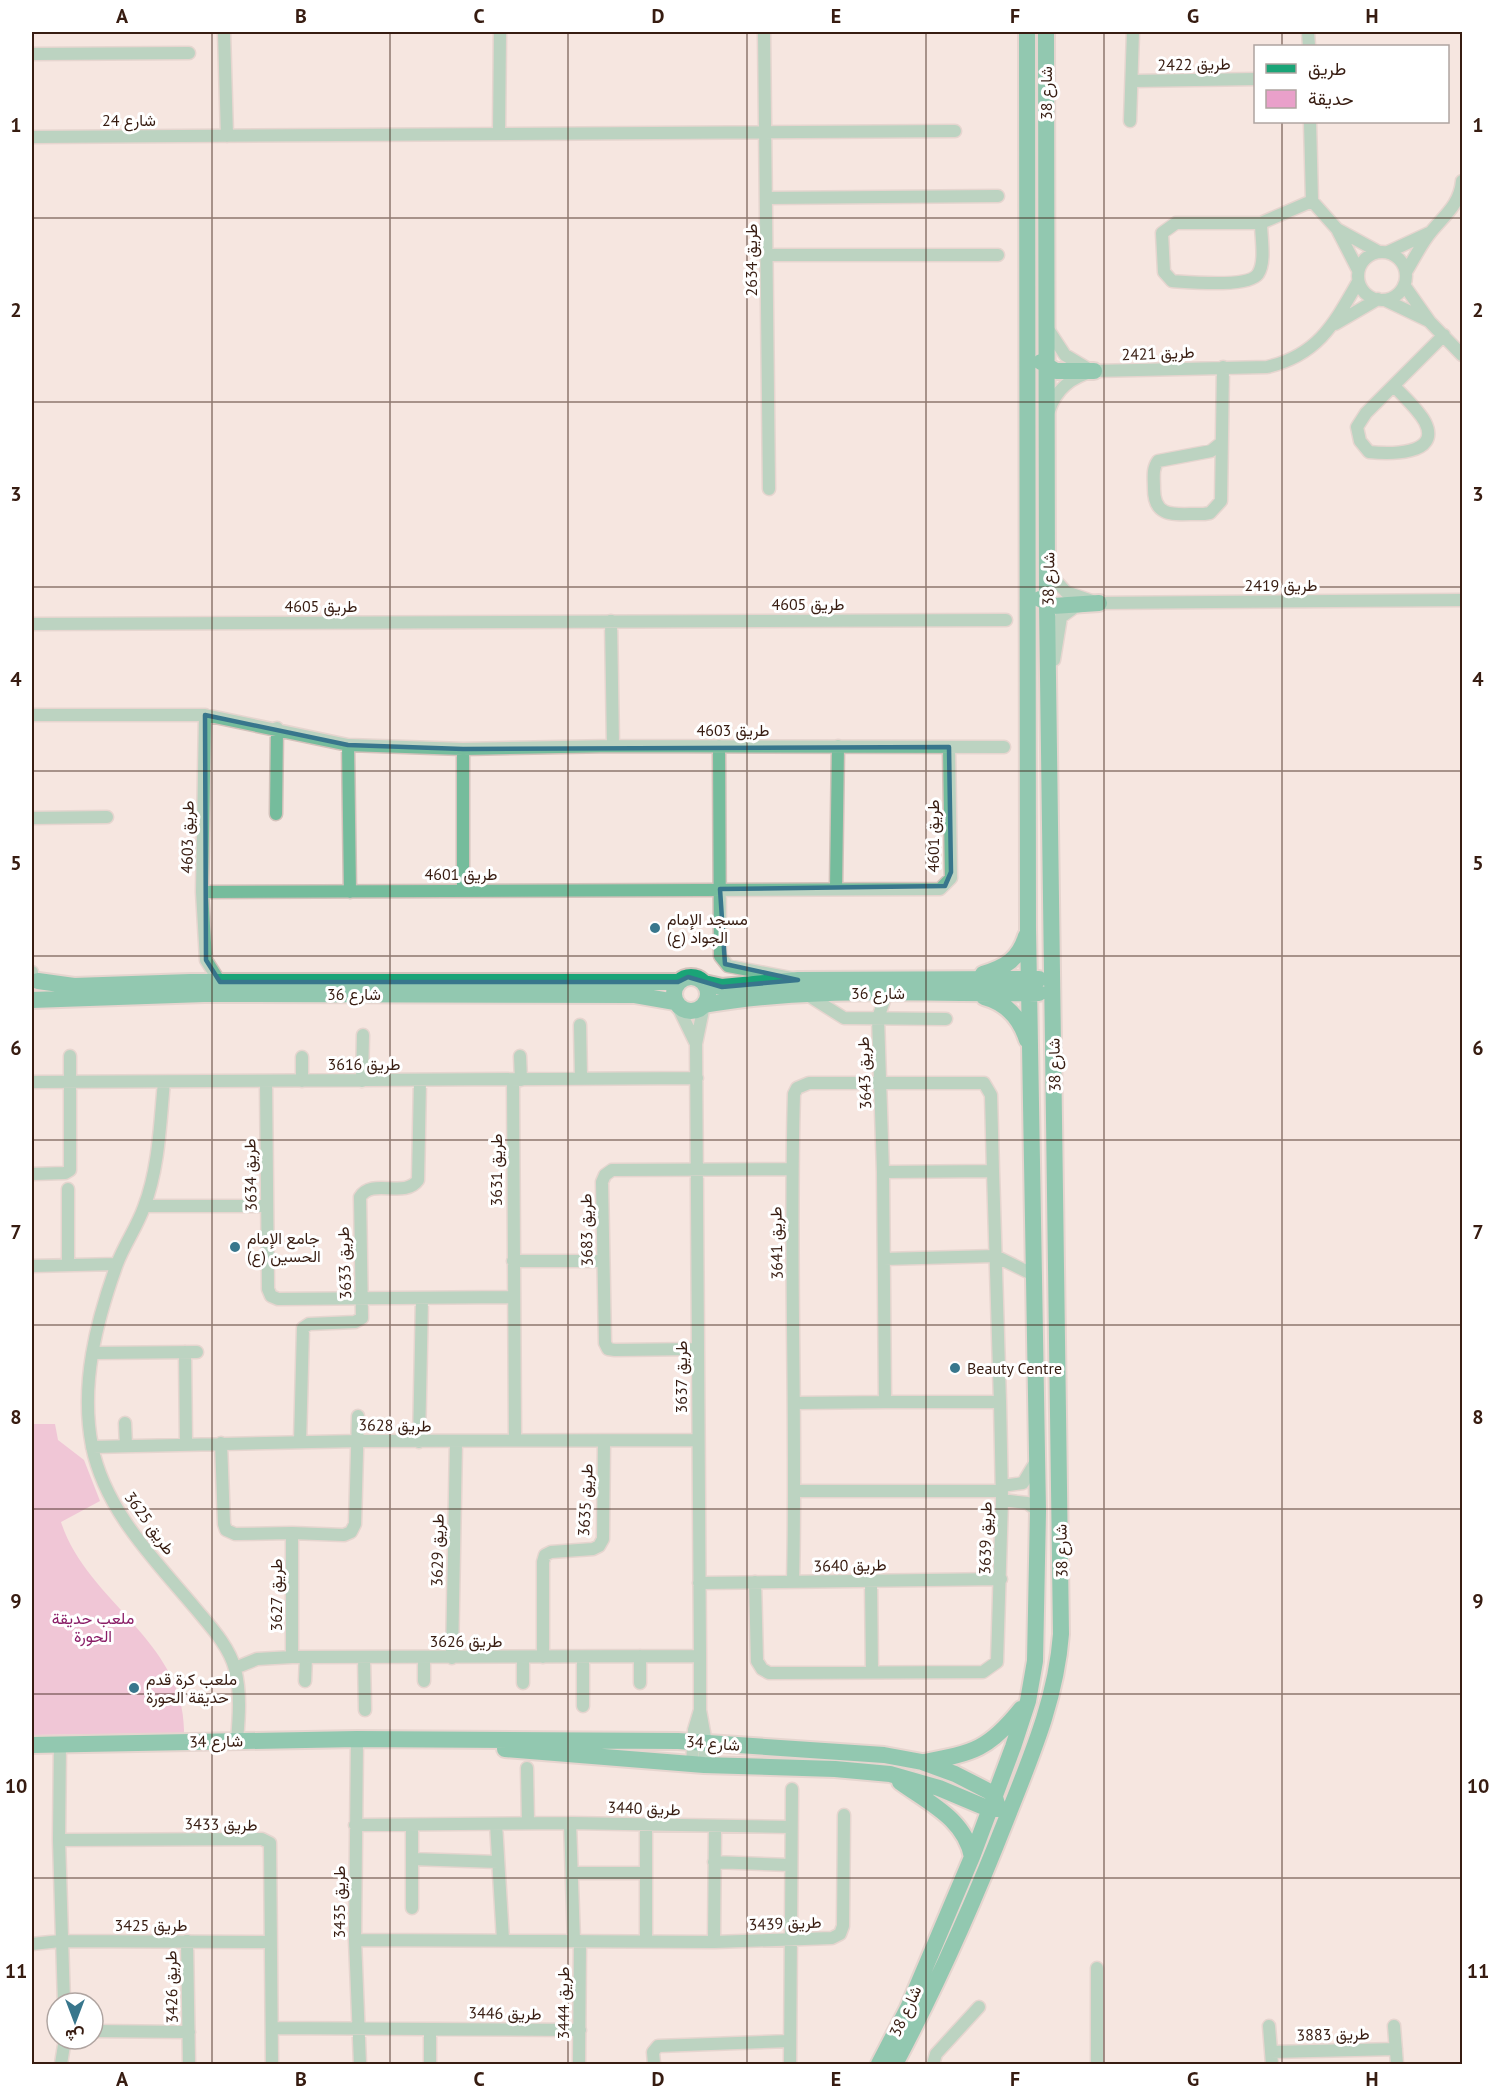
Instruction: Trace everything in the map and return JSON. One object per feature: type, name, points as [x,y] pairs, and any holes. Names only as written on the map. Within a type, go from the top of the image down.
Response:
[{"type":"street","points":[[224,32],[227,136]]},
{"type":"street","points":[[499,133],[500,32]]},
{"type":"street","name":"طريق 2634","points":[[764,32],[768,489]]},
{"type":"street","name":"شارع 38","points":[[879,2064],[908,2008],[994,1804],[1028,1701],[1035,1661],[1038,1621],[1028,929],[1030,757],[1026,492],[1027,32]]},
{"type":"street","name":"شارع 38","points":[[895,2064],[946,1964],[977,1894],[1014,1800],[1053,1695],[1061,1634],[1047,604],[1046,32]]},
{"type":"street","points":[[1131,122],[1133,32]]},
{"type":"street","points":[[32,54],[189,53]]},
{"type":"street","name":"طريق 2422","points":[[1133,81],[1254,80]]},
{"type":"street","points":[[1310,123],[1312,201],[1337,229],[1365,294],[1430,322]]},
{"type":"street","name":"شارع 24","points":[[32,137],[955,131]]},
{"type":"street","points":[[1381,299],[1393,297],[1404,285],[1406,272],[1430,233],[1450,213],[1461,190],[1462,181]]},
{"type":"street","points":[[766,198],[998,196]]},
{"type":"street","points":[[1261,223],[1262,263],[1258,273],[1252,279],[1233,282],[1172,281],[1164,272],[1162,233],[1176,223],[1261,223],[1312,201]]},
{"type":"street","points":[[1337,229],[1403,263],[1406,272]]},
{"type":"street","points":[[1358,276],[1366,257],[1430,233]]},
{"type":"street","points":[[767,255],[998,255]]},
{"type":"street","points":[[1026,262],[1035,292],[1036,348],[1042,362],[1056,371],[1094,371]]},
{"type":"street","name":"طريق 2421","points":[[1048,415],[1052,402],[1069,381],[1094,371],[1267,367],[1284,363],[1319,341],[1334,325],[1358,276]]},
{"type":"street","points":[[1404,285],[1430,322],[1462,355]]},
{"type":"street","name":"طريق 2421","points":[[1334,325],[1381,299]]},
{"type":"street","points":[[1046,326],[1065,355],[1094,371]]},
{"type":"street","points":[[1394,386],[1424,421],[1427,430],[1424,442],[1412,452],[1390,454],[1369,452],[1360,441],[1357,427],[1366,413],[1444,335]]},
{"type":"street","points":[[1221,443],[1211,452],[1158,460],[1154,467],[1154,502],[1158,509],[1164,513],[1204,514],[1217,507],[1221,501],[1223,367]]},
{"type":"street","points":[[1026,492],[1033,524],[1036,591],[1047,604],[1099,603]]},
{"type":"street","name":"طريق 2419","points":[[1048,572],[1066,591],[1099,603]]},
{"type":"street","name":"طريق 2419","points":[[1050,709],[1058,625],[1061,618],[1075,608],[1099,603],[1462,600]]},
{"type":"street","name":"طريق 4605","points":[[32,624],[1006,620]]},
{"type":"street","points":[[611,621],[613,746]]},
{"type":"street","name":"طريق 4603","points":[[205,715],[202,892],[206,960],[220,982]]},
{"type":"street","name":"طريق 4603","points":[[32,716],[205,715],[277,728],[348,745],[463,749],[613,746],[1004,747]]},
{"type":"street","points":[[276,814],[277,728]]},
{"type":"street","points":[[348,745],[350,892]]},
{"type":"street","points":[[719,746],[720,956],[724,964],[801,987]]},
{"type":"street","points":[[836,889],[838,746]]},
{"type":"street","name":"طريق 4601","points":[[202,892],[720,888],[935,889],[949,883],[951,872],[949,747]]},
{"type":"street","points":[[463,749],[463,891]]},
{"type":"street","points":[[32,818],[107,817]]},
{"type":"street","points":[[969,986],[1007,965],[1022,949],[1028,929]]},
{"type":"street","points":[[190,982],[206,960]]},
{"type":"street","points":[[32,1000],[39,990],[33,975]]},
{"type":"street","name":"شارع 36","points":[[33,975],[74,986],[190,982],[678,982]]},
{"type":"street","points":[[688,977],[704,983],[708,994],[704,1005],[694,1012],[676,1004],[673,992],[678,982],[688,977]]},
{"type":"street","name":"شارع 36","points":[[704,983],[730,987],[1052,986]]},
{"type":"street","points":[[969,986],[1009,1009],[1023,1028],[1031,1051]]},
{"type":"street","name":"شارع 36","points":[[704,1005],[801,987],[888,992],[969,986]]},
{"type":"street","name":"طريق 3643","points":[[801,987],[839,1017],[878,1018],[883,1172],[885,1402]]},
{"type":"street","points":[[888,992],[878,1018],[946,1019]]},
{"type":"street","name":"شارع 36","points":[[32,1000],[204,994],[635,994],[676,1004]]},
{"type":"street","name":"طريق 3637","points":[[676,1004],[696,1044]]},
{"type":"street","name":"طريق 3637","points":[[698,1765],[700,1656],[696,1044],[704,1005]]},
{"type":"street","points":[[580,1025],[581,1079]]},
{"type":"street","points":[[362,1081],[363,1035]]},
{"type":"street","points":[[32,1174],[65,1173],[71,1163],[70,1056]]},
{"type":"street","name":"طريق 3631","points":[[516,1440],[513,1261],[517,1080],[520,1056]]},
{"type":"street","points":[[302,1057],[302,1081]]},
{"type":"street","name":"طريق 3616","points":[[32,1082],[697,1078]]},
{"type":"street","name":"طريق 3633","points":[[300,1442],[303,1328],[309,1324],[359,1321],[362,1314],[360,1197],[366,1190],[408,1188],[418,1180],[420,1081]]},
{"type":"street","name":"طريق 3625","points":[[164,1082],[157,1148],[145,1206],[117,1264],[93,1353],[87,1387],[92,1447],[109,1495],[124,1521],[214,1631],[235,1668],[240,1700],[237,1741]]},
{"type":"street","name":"طريق 3634","points":[[266,1082],[268,1289],[271,1296],[278,1299],[513,1297]]},
{"type":"street","name":"طريق 3641","points":[[793,1582],[795,1403],[792,1169],[794,1094],[797,1088],[809,1083],[978,1082],[988,1086],[991,1095],[993,1171]]},
{"type":"street","name":"طريق 3683","points":[[697,1349],[608,1348],[605,1343],[602,1182],[605,1175],[612,1170],[792,1169]]},
{"type":"street","points":[[883,1172],[993,1171],[1002,1492]]},
{"type":"street","points":[[68,1189],[68,1265]]},
{"type":"street","points":[[145,1206],[267,1206]]},
{"type":"street","points":[[884,1259],[995,1256],[1034,1275]]},
{"type":"street","points":[[513,1261],[603,1261]]},
{"type":"street","points":[[32,1266],[117,1264]]},
{"type":"street","points":[[419,1442],[422,1298]]},
{"type":"street","points":[[93,1353],[191,1352],[186,1444]]},
{"type":"street","points":[[795,1403],[1000,1402]]},
{"type":"street","points":[[221,1443],[226,1530],[235,1534],[344,1535],[351,1532],[355,1524],[358,1416]]},
{"type":"street","points":[[125,1423],[126,1446]]},
{"type":"street","name":"طريق 3628","points":[[92,1447],[358,1441],[698,1440]]},
{"type":"street","name":"طريق 3629","points":[[452,1658],[456,1442]]},
{"type":"street","name":"طريق 3635","points":[[543,1657],[543,1562],[545,1555],[551,1552],[593,1549],[599,1546],[603,1539],[604,1442]]},
{"type":"street","points":[[1002,1492],[1023,1483],[1037,1459]]},
{"type":"street","name":"طريق 3639","points":[[755,1582],[757,1657],[762,1669],[769,1673],[989,1670],[999,1656],[1002,1492],[795,1491]]},
{"type":"street","points":[[1002,1492],[1027,1503],[1038,1511]]},
{"type":"street","name":"طريق 3627","points":[[292,1533],[292,1657]]},
{"type":"street","name":"طريق 3640","points":[[699,1583],[1001,1579]]},
{"type":"street","points":[[871,1581],[872,1672]]},
{"type":"street","points":[[640,1656],[640,1683]]},
{"type":"street","name":"طريق 3626","points":[[235,1668],[257,1659],[292,1657],[700,1656]]},
{"type":"street","points":[[306,1657],[306,1681]]},
{"type":"street","points":[[364,1657],[365,1710]]},
{"type":"street","points":[[424,1657],[424,1681]]},
{"type":"street","points":[[523,1657],[523,1683]]},
{"type":"street","points":[[583,1657],[583,1706]]},
{"type":"street","points":[[922,1762],[952,1757],[985,1746],[1003,1732],[1028,1701]]},
{"type":"street","name":"شارع 34","points":[[32,1745],[408,1738],[700,1743],[874,1754],[922,1762],[955,1774],[994,1804]]},
{"type":"street","name":"شارع 34","points":[[408,1738],[559,1754],[698,1765],[835,1769],[890,1774],[994,1804]]},
{"type":"street","name":"شارع 34","points":[[32,1739],[54,1740],[60,1743]]},
{"type":"street","name":"طريق 3435","points":[[357,1739],[355,1940],[360,2064]]},
{"type":"street","points":[[60,1743],[60,1941],[63,1991]]},
{"type":"street","points":[[527,1768],[528,1823]]},
{"type":"street","points":[[890,1774],[929,1800],[961,1830],[969,1840],[972,1857]]},
{"type":"street","points":[[790,2064],[792,1789]]},
{"type":"street","points":[[977,1894],[977,1879],[997,1826],[994,1804],[1014,1800]]},
{"type":"street","name":"طريق 3439","points":[[355,1940],[714,1942],[832,1938],[840,1934],[843,1926],[844,1815]]},
{"type":"street","name":"طريق 3440","points":[[356,1825],[570,1823],[791,1827]]},
{"type":"street","name":"طريق 3444","points":[[570,1823],[577,1941],[579,2064]]},
{"type":"street","points":[[496,1824],[502,1940]]},
{"type":"street","points":[[412,1825],[412,1908]]},
{"type":"street","points":[[646,1825],[646,1941]]},
{"type":"street","points":[[714,1942],[715,1827]]},
{"type":"street","name":"طريق 3433","points":[[59,1840],[267,1841],[272,1854],[272,2064]]},
{"type":"street","points":[[412,1859],[498,1862]]},
{"type":"street","points":[[714,1862],[790,1865]]},
{"type":"street","points":[[572,1873],[646,1873]]},
{"type":"street","name":"طريق 3425","points":[[32,1944],[60,1941],[271,1942]]},
{"type":"street","name":"طريق 3426","points":[[187,1941],[189,2064]]},
{"type":"street","points":[[1097,1968],[1097,2064]]},
{"type":"street","points":[[933,2064],[936,2054],[978,2007]]},
{"type":"street","points":[[1269,2026],[1271,2058]]},
{"type":"street","name":"طريق 3883","points":[[1394,2026],[1397,2064]]},
{"type":"street","points":[[272,2028],[359,2028]]},
{"type":"street","name":"طريق 3446","points":[[359,2028],[580,2030]]},
{"type":"street","points":[[430,2029],[430,2064]]},
{"type":"street","name":"طريق 3426","points":[[105,2031],[189,2032]]},
{"type":"street","points":[[654,2064],[653,2052],[658,2046],[790,2041]]},
{"type":"street","name":"طريق 3883","points":[[1271,2058],[1396,2049]]},
{"type":"highlighted area","points":[[205,715],[348,745],[463,749],[949,747],[951,872],[945,886],[720,889],[725,964],[798,980],[722,987],[688,977],[678,982],[220,982],[206,960]]},
{"type":"green space","name":"ملعب حديقة الحورة","points":[[32,1424],[55,1424],[58,1440],[84,1460],[100,1501],[61,1522],[74,1550],[91,1576],[153,1647],[169,1673],[180,1701],[184,1733],[32,1735]]},
{"type":"place","name":"مسجد الإمام الجواد (ع)","points":[[655,928]]},
{"type":"place","name":"جامع الإمام الحسين (ع)","points":[[235,1247]]},
{"type":"place","name":"Beauty Centre","points":[[955,1368]]},
{"type":"place","name":"ملعب كرة قدم حديقة الحورة","points":[[134,1688]]}]
